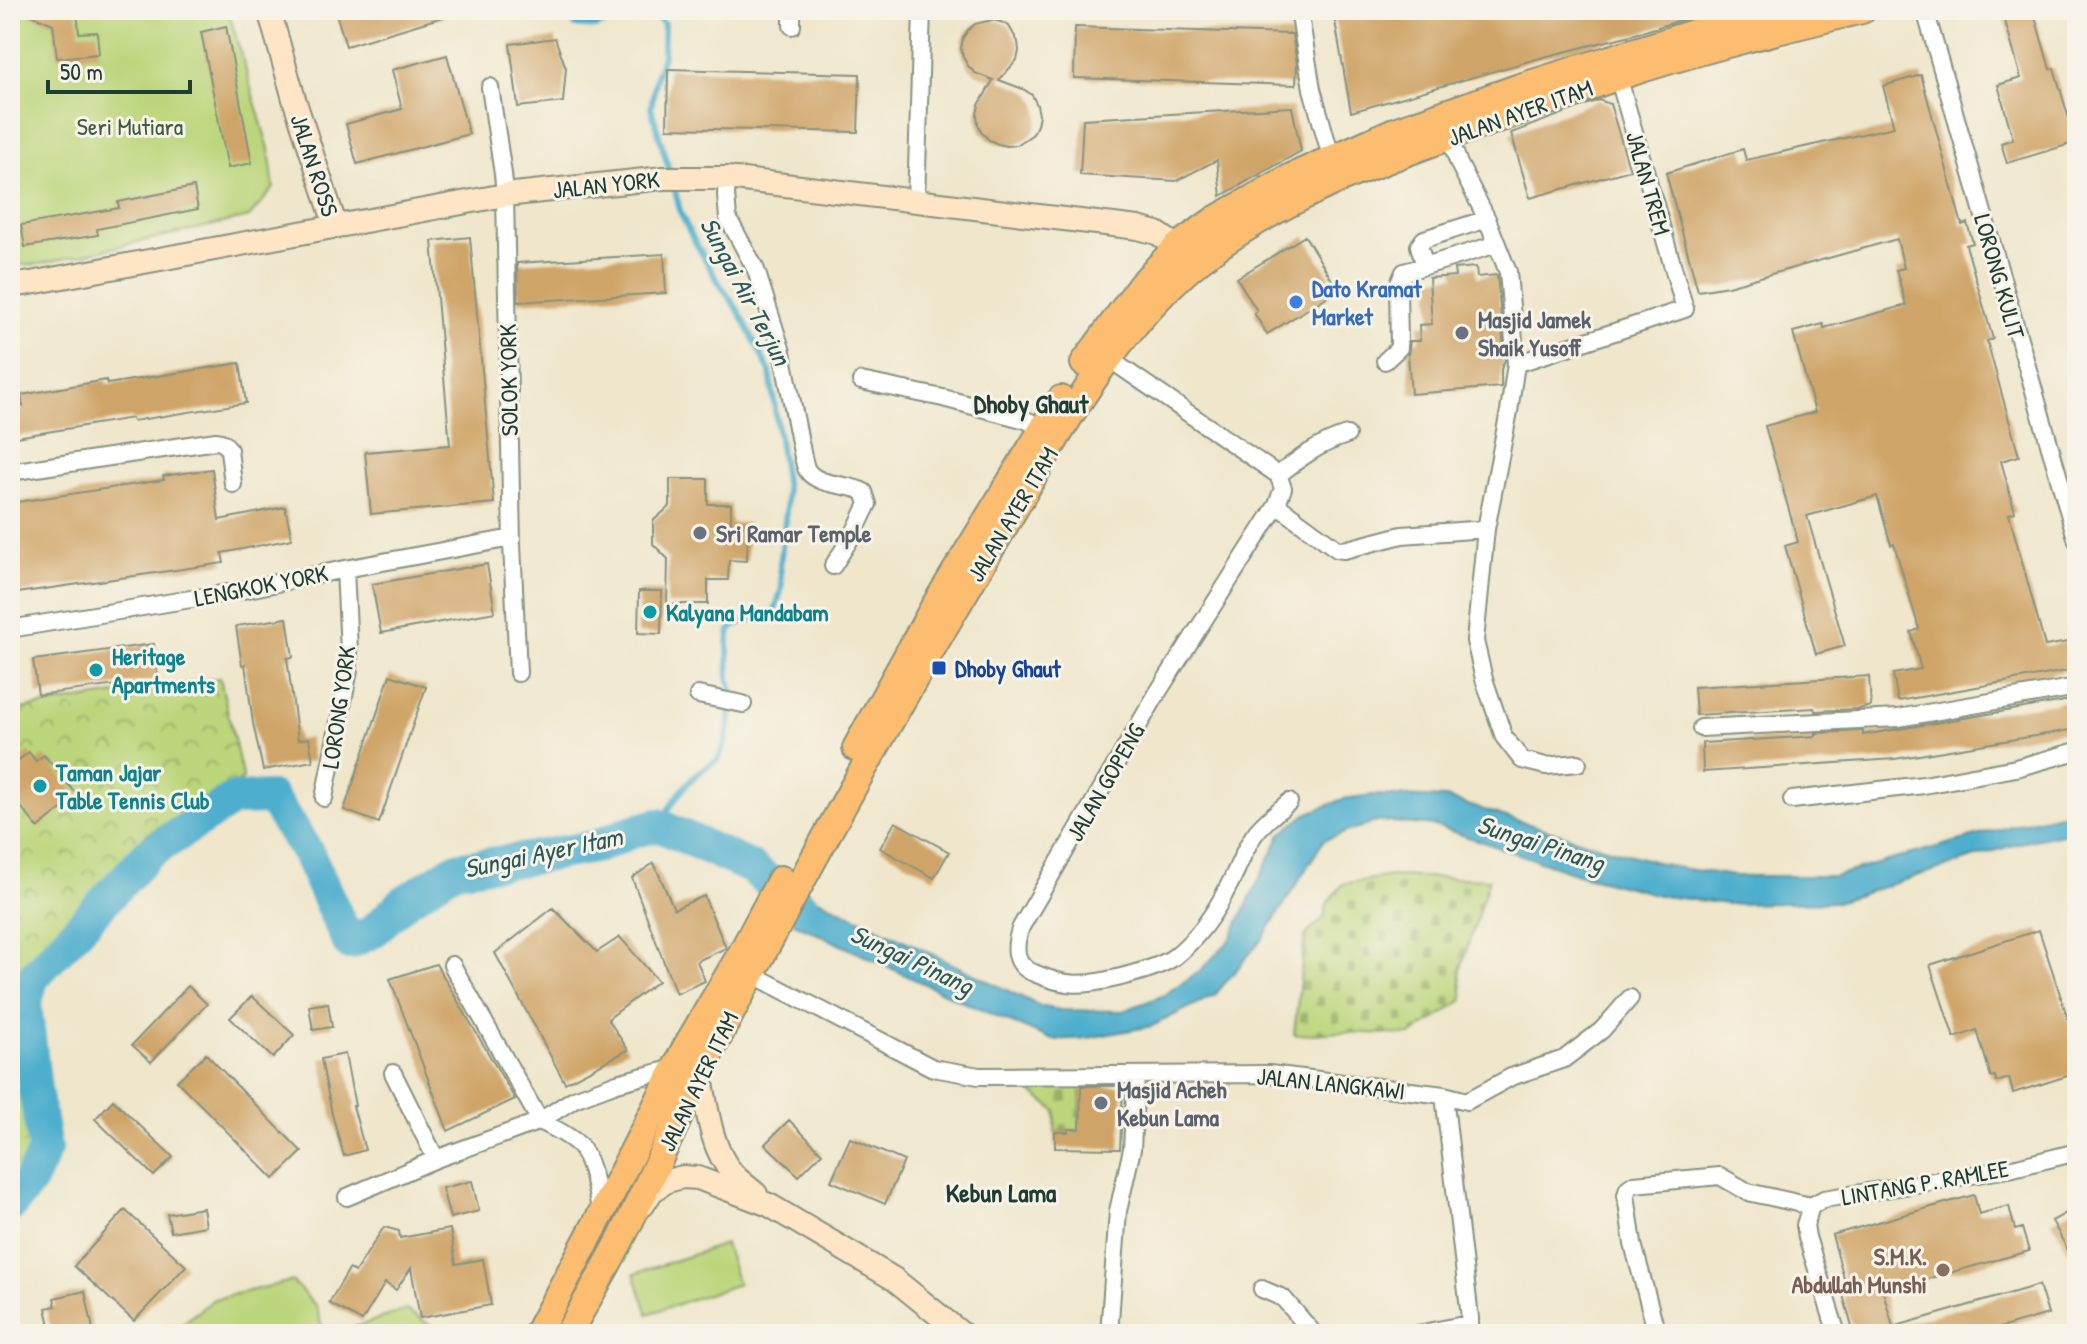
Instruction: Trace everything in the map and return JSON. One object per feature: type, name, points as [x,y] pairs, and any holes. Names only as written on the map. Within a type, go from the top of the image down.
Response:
[{"type":"main road","name":"JALAN AYER ITAM","points":[[1335,169],[1449,136],[1615,67],[1768,10]]},
{"type":"main road","name":"JALAN AYER ITAM","points":[[537,1334],[601,1214],[764,932],[928,618],[1042,428],[1094,347],[1141,285],[1188,254],[1272,212],[1392,132],[1615,67],[1862,10]]},
{"type":"main road","name":"JALAN AYER ITAM","points":[[798,867],[1108,358],[1152,306],[1188,254]]},
{"type":"main road","name":"JALAN AYER ITAM","points":[[568,1334],[620,1240],[687,1070]]},
{"type":"street","name":"JALAN ROSS","points":[[269,10],[336,227]]},
{"type":"street","points":[[916,201],[922,10]]},
{"type":"street","points":[[1299,10],[1312,89],[1335,169]]},
{"type":"street","name":"LORONG KULIT","points":[[1925,10],[2077,541]]},
{"type":"street","name":"JALAN TREM","points":[[1516,364],[1685,309],[1615,67]]},
{"type":"street","name":"SOLOK YORK","points":[[490,87],[505,195],[518,673]]},
{"type":"street","points":[[1449,136],[1508,272],[1516,364],[1486,529],[1475,641],[1504,737],[1522,760],[1546,766],[1578,763]]},
{"type":"street","name":"JALAN YORK","points":[[10,285],[505,195],[663,178],[727,178],[1138,228],[1157,233],[1188,254]]},
{"type":"street","points":[[727,178],[728,218],[756,270],[779,340],[808,471],[820,480],[855,487],[864,492],[868,504],[833,566]]},
{"type":"street","points":[[1425,266],[1419,246],[1424,239],[1487,219]]},
{"type":"street","points":[[1385,361],[1399,348],[1398,286],[1404,272],[1497,244]]},
{"type":"street","points":[[1108,358],[1278,475],[1283,488],[1277,505],[1337,549],[1344,550],[1402,535],[1486,529]]},
{"type":"street","points":[[861,381],[943,398],[1026,420],[1042,428]]},
{"type":"street","points":[[1278,475],[1307,452],[1347,435]]},
{"type":"street","points":[[10,472],[216,441],[222,442],[229,450],[233,484]]},
{"type":"street","name":"JALAN GOPENG","points":[[1277,505],[1158,692],[1021,927],[1015,950],[1020,962],[1029,971],[1060,983],[1079,985],[1132,974],[1172,958],[1207,925],[1230,884],[1241,855],[1258,830],[1289,802]]},
{"type":"street","name":"LENGKOK YORK","points":[[10,629],[233,592],[512,538]]},
{"type":"street","name":"LORONG YORK","points":[[324,798],[349,670],[345,569]]},
{"type":"street","points":[[1701,728],[1898,718],[2077,687]]},
{"type":"street","points":[[698,695],[743,704]]},
{"type":"street","points":[[1792,800],[1924,785],[2016,768],[2077,751]]},
{"type":"street","points":[[452,965],[540,1121],[563,1132],[581,1147],[589,1165],[601,1214]]},
{"type":"street","name":"JALAN LANGKAWI","points":[[743,970],[933,1068],[979,1076],[1269,1074],[1444,1095],[1467,1101],[1511,1077],[1564,1059],[1602,1030],[1630,998]]},
{"type":"street","points":[[347,1197],[436,1159],[540,1121],[574,1099],[617,1083],[687,1070],[713,1136],[733,1175],[769,1205],[894,1279],[962,1334]]},
{"type":"street","points":[[393,1073],[436,1159]]},
{"type":"street","points":[[1109,1334],[1118,1211],[1132,1149],[1136,1075]]},
{"type":"street","points":[[1418,1334],[1458,1326],[1470,1330],[1444,1095]]},
{"type":"street","name":"LINTANG P. RAMLEE","points":[[1837,1334],[1807,1237],[1805,1225],[1811,1206],[1824,1199],[2009,1169],[2077,1152]]},
{"type":"street","points":[[1657,1334],[1633,1244],[1626,1195],[1628,1188],[1634,1184],[1720,1176],[1748,1192],[1811,1206]]},
{"type":"street","points":[[620,1240],[652,1191],[667,1181],[683,1177],[698,1178],[769,1205]]},
{"type":"street","points":[[1262,1289],[1283,1298],[1314,1334]]},
{"type":"green space","name":"Seri Mutiara","points":[[10,10],[228,10],[269,149],[274,188],[249,217],[41,264],[10,266]]},
{"type":"green space","points":[[220,678],[243,779],[147,834],[20,969],[10,1003],[10,716],[20,709]]},
{"type":"green space","points":[[1391,876],[1489,879],[1460,971],[1463,1000],[1411,1035],[1341,1032],[1294,1035],[1305,936],[1324,918],[1327,904],[1343,884]]},
{"type":"green space","points":[[10,1007],[33,1150],[10,1186]]},
{"type":"green space","points":[[1081,1081],[1082,1129],[1068,1132],[1055,1132],[1056,1111],[1022,1085]]},
{"type":"green space","points":[[725,1244],[738,1284],[648,1314],[634,1274]]},
{"type":"green space","points":[[292,1281],[316,1306],[324,1334],[169,1334],[214,1299]]},
{"type":"green space","points":[[406,1310],[445,1334],[333,1334]]},
{"type":"water","name":"Sungai Pinang","points":[[1372,795],[1446,798],[1674,867],[1734,876],[1834,876],[2077,810],[2077,831],[2019,843],[1837,902],[1728,904],[1663,896],[1578,874],[1435,826],[1378,821],[1324,840],[1263,938],[1215,995],[1152,1026],[1088,1038],[1053,1040],[794,923],[810,895],[1040,1006],[1060,1010],[1123,1011],[1162,996],[1200,971],[1230,940],[1281,834],[1306,814],[1343,799]]},
{"type":"building","points":[[20,10],[77,10],[79,33],[97,32],[99,54],[57,58],[53,24]]},
{"type":"building","points":[[335,10],[453,10],[453,14],[346,46]]},
{"type":"building","points":[[1333,10],[1711,10],[1711,11],[1351,112]]},
{"type":"building","points":[[2002,10],[2033,10],[2070,122],[2077,120],[2077,142],[2007,163],[2001,143],[2013,139],[1998,85],[2021,78]]},
{"type":"building","points":[[992,20],[1009,26],[1018,42],[1017,60],[999,80],[1032,95],[1039,115],[1033,134],[1017,145],[998,144],[982,133],[977,114],[993,80],[975,73],[968,66],[961,48],[968,30],[975,24]]},
{"type":"building","points":[[226,26],[252,163],[228,168],[201,32]]},
{"type":"building","points":[[1075,27],[1292,34],[1297,63],[1296,85],[1074,78]]},
{"type":"building","points":[[555,38],[566,68],[563,102],[518,107],[510,44]]},
{"type":"building","points":[[447,55],[469,134],[357,164],[346,124],[402,109],[392,70]]},
{"type":"building","points":[[668,69],[860,74],[858,132],[667,128]]},
{"type":"building","points":[[1921,75],[1962,225],[1967,223],[1973,243],[1966,245],[1993,339],[1987,341],[2019,456],[2001,461],[2015,512],[2009,514],[2045,646],[2074,641],[2077,669],[1898,701],[1893,674],[1921,669],[1911,632],[1919,629],[1877,496],[1807,516],[1845,646],[1816,654],[1785,546],[1798,542],[1765,426],[1815,412],[1793,332],[1823,324],[1824,328],[1906,305],[1896,270],[1904,268],[1897,239],[1728,286],[1698,291],[1666,173],[1743,149],[1746,160],[1894,127],[1883,86]]},
{"type":"building","points":[[1599,100],[1610,104],[1630,170],[1530,198],[1511,133]]},
{"type":"building","points":[[1292,107],[1301,151],[1221,196],[1217,160],[1176,181],[1080,175],[1083,119]]},
{"type":"building","points":[[194,187],[198,209],[97,229],[98,235],[25,247],[21,225],[119,208],[118,202]]},
{"type":"building","points":[[1305,236],[1338,290],[1267,334],[1237,278]]},
{"type":"building","points":[[470,237],[494,503],[371,514],[365,452],[450,445],[432,241]]},
{"type":"building","points":[[664,254],[666,293],[518,302],[517,263]]},
{"type":"building","name":"Masjid Jamek Shaik Yusoff","points":[[1476,267],[1477,277],[1497,275],[1505,360],[1501,369],[1501,387],[1411,394],[1410,341],[1420,341],[1419,325],[1432,324],[1429,278],[1455,276],[1454,269]]},
{"type":"building","points":[[240,363],[246,403],[10,438],[10,408],[23,406],[21,395],[106,380],[107,384]]},
{"type":"building","points":[[212,469],[219,520],[285,507],[292,539],[222,553],[224,563],[10,594],[10,503],[164,480],[163,476]]},
{"type":"building","name":"Sri Ramar Temple","points":[[670,479],[708,479],[708,504],[731,504],[731,523],[748,523],[747,561],[729,560],[728,580],[708,580],[708,604],[667,604],[668,559],[653,544],[653,521],[670,506]]},
{"type":"building","points":[[487,564],[495,612],[381,633],[372,584]]},
{"type":"building","name":"Kalyana Mandabam","points":[[639,591],[662,591],[661,634],[638,633]]},
{"type":"building","points":[[287,618],[293,657],[287,658],[298,740],[309,738],[313,761],[263,770],[236,626]]},
{"type":"building","name":"Heritage Apartments","points":[[154,644],[158,680],[38,695],[33,660]]},
{"type":"building","points":[[390,675],[426,687],[379,823],[344,810]]},
{"type":"building","points":[[1869,676],[1871,706],[1859,709],[1815,711],[1814,708],[1696,715],[1694,687]]},
{"type":"building","points":[[2077,699],[2077,729],[1895,759],[1703,772],[1702,743],[1816,736],[1816,733],[1863,731],[1863,735]]},
{"type":"building","name":"Taman Jajar Table Tennis Club","points":[[29,752],[36,761],[44,755],[78,796],[38,828],[10,793],[10,767]]},
{"type":"building","points":[[895,822],[949,852],[934,878],[880,848]]},
{"type":"building","points":[[654,863],[674,909],[704,896],[726,948],[697,961],[705,981],[676,994],[632,878]]},
{"type":"building","points":[[553,908],[597,952],[620,937],[658,981],[608,1019],[628,1050],[565,1083],[495,953]]},
{"type":"building","points":[[2039,930],[2071,1028],[2077,1027],[2077,1073],[2013,1093],[2009,1078],[1996,1082],[1995,1076],[1991,1077],[1977,1030],[1954,1038],[1930,965]]},
{"type":"building","points":[[436,964],[515,1099],[448,1131],[390,979]]},
{"type":"building","points":[[188,986],[207,1004],[151,1062],[132,1045]]},
{"type":"building","points":[[252,996],[294,1035],[273,1058],[230,1018]]},
{"type":"building","points":[[328,1003],[332,1027],[313,1030],[309,1006]]},
{"type":"building","points":[[206,1054],[302,1152],[274,1179],[177,1081]]},
{"type":"building","points":[[345,1054],[353,1106],[365,1150],[344,1156],[321,1059]]},
{"type":"building","name":"Masjid Acheh Kebun Lama","points":[[1081,1086],[1123,1086],[1120,1149],[1055,1148],[1055,1132],[1080,1129]]},
{"type":"building","points":[[113,1100],[173,1157],[154,1176],[95,1119]]},
{"type":"building","points":[[789,1120],[822,1153],[799,1176],[765,1144]]},
{"type":"building","points":[[850,1138],[904,1161],[885,1204],[831,1181]]},
{"type":"building","points":[[472,1181],[479,1211],[450,1218],[442,1188]]},
{"type":"building","points":[[1974,1195],[1979,1214],[2009,1206],[2015,1230],[2022,1228],[2029,1251],[1883,1291],[1893,1327],[2039,1285],[2048,1314],[1979,1334],[1854,1334],[1843,1295],[1848,1293],[1832,1235]]},
{"type":"building","points":[[2077,1207],[2077,1267],[2052,1221]]},
{"type":"building","points":[[203,1208],[206,1226],[171,1232],[167,1214]]},
{"type":"building","points":[[125,1210],[186,1266],[134,1321],[74,1266]]},
{"type":"building","points":[[384,1227],[399,1231],[400,1238],[450,1229],[456,1264],[483,1259],[491,1305],[420,1318],[411,1268],[396,1290],[385,1283],[362,1321],[329,1303],[349,1269],[355,1272]]},
{"type":"building","points":[[85,1291],[94,1334],[52,1334],[46,1308],[56,1306],[54,1298]]},
{"type":"waterway","name":"Sungai Air Terjun","points":[[568,10],[575,25],[595,27],[631,13],[652,16],[664,23],[663,56],[651,108],[670,173]]},
{"type":"waterway","name":"Sungai Air Terjun","points":[[658,825],[691,780],[718,760],[725,744],[732,691],[729,679],[730,630],[746,621],[765,619],[775,611],[782,587],[780,566],[786,512],[786,489],[770,372],[740,313],[691,235],[681,214],[673,183]]},
{"type":"waterway","name":"Sungai Ayer Itam","points":[[10,1206],[30,1181],[45,1149],[25,1004],[32,978],[148,854],[233,799],[271,798],[307,852],[349,943],[372,932],[404,902],[455,869],[598,846],[658,825],[750,867],[802,906]]},
{"type":"place","name":"Dato Kramat Market","points":[[1296,302]]},
{"type":"place","name":"Masjid Jamek Shaik Yusoff","points":[[1462,333]]},
{"type":"place","name":"Sri Ramar Temple","points":[[700,533]]},
{"type":"place","name":"Kalyana Mandabam","points":[[650,612]]},
{"type":"place","name":"Dhoby Ghaut","points":[[939,668]]},
{"type":"place","name":"Heritage Apartments","points":[[96,670]]},
{"type":"place","name":"Taman Jajar Table Tennis Club","points":[[40,786]]},
{"type":"place","name":"Masjid Acheh Kebun Lama","points":[[1101,1103]]},
{"type":"place","name":"S.M.K. Abdullah Munshi","points":[[1943,1270]]},
{"type":"district","name":"Dhoby Ghaut","points":[[1031,403]]},
{"type":"district","name":"Kebun Lama","points":[[1001,1192]]}]
